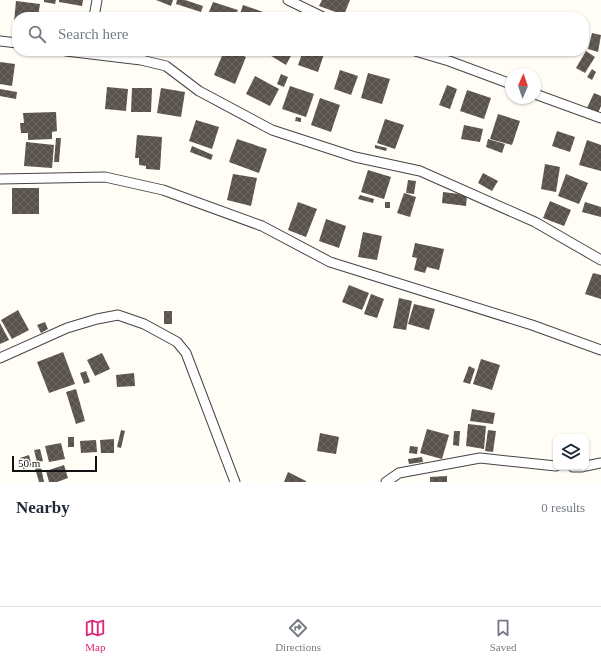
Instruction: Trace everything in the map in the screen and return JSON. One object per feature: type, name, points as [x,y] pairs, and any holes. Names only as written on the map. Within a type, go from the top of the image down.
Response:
[{"type":"street","points":[[95,12],[97,0]]},
{"type":"street","points":[[288,0],[313,12]]},
{"type":"street","points":[[0,41],[12,42]]},
{"type":"street","points":[[114,56],[166,66],[199,91],[272,130],[355,157],[420,171],[535,222],[601,260]]},
{"type":"street","points":[[432,56],[505,82]]},
{"type":"street","points":[[541,96],[601,118]]},
{"type":"street","points":[[0,179],[105,177],[163,190],[262,226],[330,262],[517,320],[601,350]]},
{"type":"street","points":[[0,358],[44,337],[97,319],[118,316],[144,324],[177,342],[186,353],[235,482]]},
{"type":"street","points":[[386,482],[399,473],[480,458],[553,466]]},
{"type":"street","points":[[589,465],[601,463]]},
{"type":"building","points":[[44,0],[56,0],[55,4],[44,2]]},
{"type":"building","points":[[59,0],[83,0],[82,6],[59,2]]},
{"type":"building","points":[[156,0],[173,0],[171,6]]},
{"type":"building","points":[[177,0],[185,0],[203,6],[201,12],[176,4]]},
{"type":"building","points":[[322,0],[350,0],[345,12],[336,12],[319,6]]},
{"type":"building","points":[[16,1],[40,4],[39,12],[15,12]]},
{"type":"building","points":[[213,2],[238,10],[237,12],[209,12]]},
{"type":"building","points":[[243,5],[263,12],[241,12]]},
{"type":"building","points":[[592,33],[601,35],[598,52],[589,49]]},
{"type":"building","points":[[589,53],[595,57],[585,73],[576,68],[583,56],[589,56]]},
{"type":"building","points":[[222,56],[246,57],[235,84],[214,75]]},
{"type":"building","points":[[271,56],[291,56],[286,65]]},
{"type":"building","points":[[301,56],[323,56],[318,72],[298,65]]},
{"type":"building","points":[[0,62],[15,64],[12,86],[0,84]]},
{"type":"building","points":[[592,69],[596,72],[592,80],[587,77]]},
{"type":"building","points":[[340,70],[358,76],[351,95],[334,89]]},
{"type":"building","points":[[368,73],[390,79],[382,104],[361,98]]},
{"type":"building","points":[[281,74],[288,77],[284,87],[277,84]]},
{"type":"building","points":[[255,76],[279,89],[270,106],[246,94]]},
{"type":"building","points":[[447,85],[457,89],[450,109],[439,105]]},
{"type":"building","points":[[290,86],[314,94],[306,117],[282,109]]},
{"type":"building","points":[[107,87],[128,89],[126,111],[105,109]]},
{"type":"building","points":[[132,88],[152,88],[151,112],[131,112]]},
{"type":"building","points":[[161,88],[185,92],[181,117],[157,113]]},
{"type":"building","points":[[0,89],[17,92],[16,99],[0,96]]},
{"type":"building","points":[[467,90],[491,98],[484,119],[460,111]]},
{"type":"building","points":[[594,93],[601,96],[601,106],[598,113],[587,108]]},
{"type":"building","points":[[320,98],[340,105],[331,132],[311,125]]},
{"type":"building","points":[[56,112],[57,131],[52,132],[52,139],[28,140],[28,133],[21,133],[20,123],[24,123],[23,113]]},
{"type":"building","points":[[498,114],[520,121],[512,145],[490,139]]},
{"type":"building","points":[[296,117],[301,118],[301,122],[295,121]]},
{"type":"building","points":[[385,119],[404,125],[395,149],[377,143]]},
{"type":"building","points":[[196,120],[219,127],[212,149],[189,141]]},
{"type":"building","points":[[464,125],[483,129],[480,142],[461,139]]},
{"type":"building","points":[[557,131],[575,137],[570,152],[552,146]]},
{"type":"building","points":[[137,135],[162,137],[160,170],[146,169],[146,166],[139,165],[139,158],[135,158]]},
{"type":"building","points":[[56,138],[61,138],[59,162],[54,162]]},
{"type":"building","points":[[237,139],[267,149],[259,173],[229,162]]},
{"type":"building","points":[[488,139],[505,144],[502,153],[486,147]]},
{"type":"building","points":[[587,140],[601,145],[601,171],[579,165]]},
{"type":"building","points":[[26,142],[54,145],[52,168],[24,166]]},
{"type":"building","points":[[375,145],[387,148],[386,151],[375,148]]},
{"type":"building","points":[[192,146],[213,155],[211,160],[190,152]]},
{"type":"building","points":[[545,164],[560,167],[556,192],[541,189]]},
{"type":"building","points":[[368,170],[391,177],[384,199],[361,192]]},
{"type":"building","points":[[483,173],[498,181],[492,191],[478,183]]},
{"type":"building","points":[[233,174],[257,178],[251,206],[227,200]]},
{"type":"building","points":[[566,174],[588,183],[579,204],[558,196]]},
{"type":"building","points":[[408,180],[416,181],[414,194],[406,193]]},
{"type":"building","points":[[12,188],[39,188],[39,214],[12,214]]},
{"type":"building","points":[[443,192],[467,195],[466,206],[442,203]]},
{"type":"building","points":[[404,193],[416,197],[410,217],[397,213]]},
{"type":"building","points":[[360,195],[374,199],[373,203],[358,199]]},
{"type":"building","points":[[550,201],[571,210],[564,226],[543,218]]},
{"type":"building","points":[[298,202],[317,209],[306,237],[288,230]]},
{"type":"building","points":[[385,202],[390,202],[390,208],[385,208]]},
{"type":"building","points":[[585,202],[601,207],[601,217],[582,212]]},
{"type":"building","points":[[326,219],[346,226],[339,248],[319,241]]},
{"type":"building","points":[[363,232],[382,236],[377,260],[358,257]]},
{"type":"building","points":[[415,243],[444,249],[439,270],[427,267],[425,273],[414,270],[417,258],[412,257]]},
{"type":"building","points":[[593,273],[601,275],[601,299],[585,294]]},
{"type":"building","points":[[349,285],[369,293],[362,310],[342,302]]},
{"type":"building","points":[[371,294],[384,299],[377,318],[364,314]]},
{"type":"building","points":[[399,298],[412,301],[406,330],[393,328]]},
{"type":"building","points":[[414,304],[435,309],[429,330],[408,324]]},
{"type":"building","points":[[18,310],[29,330],[12,339],[1,320]]},
{"type":"building","points":[[164,311],[172,311],[172,324],[164,324]]},
{"type":"building","points":[[45,322],[48,329],[41,333],[37,325]]},
{"type":"building","points":[[0,323],[9,340],[0,344]]},
{"type":"building","points":[[63,352],[75,384],[49,393],[37,362]]},
{"type":"building","points":[[102,353],[110,369],[95,376],[87,360]]},
{"type":"building","points":[[481,359],[500,365],[492,390],[473,384]]},
{"type":"building","points":[[469,366],[475,369],[470,384],[463,382]]},
{"type":"building","points":[[86,371],[90,382],[84,384],[80,373]]},
{"type":"building","points":[[134,373],[135,386],[117,387],[116,375]]},
{"type":"building","points":[[76,389],[85,421],[76,424],[66,392]]},
{"type":"building","points":[[472,409],[495,413],[493,424],[470,421]]},
{"type":"building","points":[[468,424],[486,426],[484,449],[466,446]]},
{"type":"building","points":[[427,429],[449,435],[442,459],[420,453]]},
{"type":"building","points":[[121,430],[125,431],[121,448],[117,447]]},
{"type":"building","points":[[488,430],[496,431],[493,452],[485,451]]},
{"type":"building","points":[[454,431],[460,431],[459,446],[453,445]]},
{"type":"building","points":[[320,433],[339,437],[336,454],[317,451]]},
{"type":"building","points":[[68,437],[74,437],[74,447],[68,447]]},
{"type":"building","points":[[114,439],[114,453],[101,453],[100,440]]},
{"type":"building","points":[[96,440],[97,452],[81,453],[80,441]]},
{"type":"building","points":[[61,443],[65,459],[49,462],[45,446]]},
{"type":"building","points":[[410,446],[418,447],[417,454],[409,453]]},
{"type":"building","points":[[40,449],[43,461],[37,462],[34,450]]},
{"type":"building","points":[[29,455],[32,466],[23,469],[20,458]]},
{"type":"building","points":[[422,457],[423,462],[409,464],[408,459]]},
{"type":"building","points":[[64,465],[68,478],[57,482],[49,482],[46,471]]},
{"type":"building","points":[[41,467],[44,482],[39,482],[35,468]]},
{"type":"building","points":[[288,472],[306,481],[306,482],[284,482]]},
{"type":"building","points":[[447,476],[447,482],[430,482],[430,477]]}]
